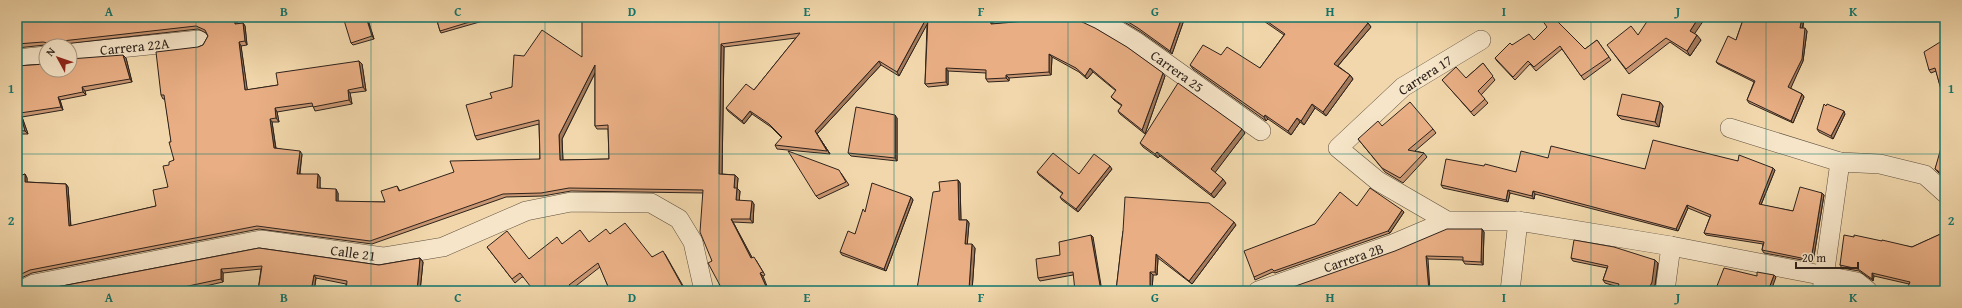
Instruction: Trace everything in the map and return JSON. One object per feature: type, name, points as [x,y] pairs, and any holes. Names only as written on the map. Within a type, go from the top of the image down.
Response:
[{"type":"street","name":"Carrera 25","points":[[1090,17],[1102,20],[1135,41],[1261,131]]},
{"type":"street","name":"Carrera 22A","points":[[78,52],[199,40]]},
{"type":"street","name":"Carrera 17","points":[[1447,221],[1378,181],[1338,148],[1403,88],[1481,40]]},
{"type":"street","points":[[17,59],[38,57]]},
{"type":"street","points":[[1730,128],[1840,162],[1880,164],[1925,175],[1945,193]]},
{"type":"street","points":[[1823,283],[1840,162]]},
{"type":"street","name":"Calle 21","points":[[20,291],[34,284],[261,240],[383,257],[390,256],[443,247],[526,210],[571,202],[651,203],[679,219],[693,242],[704,291]]},
{"type":"street","points":[[1447,221],[1518,221],[1671,246],[1823,283],[1857,282],[1868,291]]},
{"type":"street","name":"Carrera 2B","points":[[1258,291],[1286,286],[1447,221]]},
{"type":"street","points":[[1510,291],[1518,221]]},
{"type":"street","points":[[1665,291],[1671,246]]},
{"type":"building","points":[[17,17],[234,17],[235,24],[243,23],[245,41],[239,42],[245,90],[278,85],[276,73],[359,61],[363,87],[348,90],[349,100],[313,107],[312,103],[275,108],[276,118],[270,119],[274,148],[300,151],[297,174],[318,174],[317,188],[336,189],[336,201],[385,202],[381,191],[397,186],[399,191],[454,172],[450,161],[540,159],[539,120],[475,136],[466,105],[492,98],[490,93],[512,87],[514,55],[524,56],[542,30],[582,57],[582,17],[704,17],[704,19],[713,17],[927,17],[897,72],[879,61],[815,131],[827,151],[775,145],[782,137],[769,124],[750,111],[742,121],[726,108],[746,84],[754,90],[800,33],[721,44],[719,174],[735,175],[734,188],[737,188],[736,200],[752,201],[750,219],[731,219],[751,258],[754,257],[763,272],[760,273],[768,291],[723,291],[708,263],[712,261],[700,232],[703,190],[569,188],[541,193],[503,194],[370,241],[257,226],[30,270],[17,276],[17,177],[25,174],[25,182],[66,184],[69,226],[156,206],[153,190],[168,187],[163,166],[169,165],[169,162],[174,160],[169,142],[171,142],[164,95],[161,95],[156,52],[198,47],[203,45],[208,36],[205,30],[196,26],[78,39],[78,38],[38,38],[38,42],[17,44]],"holes":[[[595,65],[595,126],[608,125],[609,159],[560,160],[559,135]]]},
{"type":"building","points":[[343,17],[366,17],[372,36],[351,43]]},
{"type":"building","points":[[436,17],[486,17],[440,31]]},
{"type":"building","points":[[928,17],[990,17],[991,24],[1026,21],[1026,17],[1077,17],[1080,21],[1127,47],[1163,73],[1142,130],[1118,111],[1122,105],[1111,97],[1116,90],[1090,68],[1085,76],[1076,68],[1049,54],[1049,72],[1006,75],[1006,78],[986,79],[986,70],[946,68],[946,82],[925,84]]},
{"type":"building","points":[[1120,17],[1182,17],[1170,51]]},
{"type":"building","points":[[1261,17],[1360,17],[1368,23],[1334,64],[1350,75],[1323,112],[1312,104],[1301,121],[1297,118],[1288,131],[1265,115],[1264,117],[1190,65],[1203,45],[1221,55],[1227,47],[1260,68],[1285,34]]},
{"type":"building","points":[[1540,17],[1553,17],[1585,49],[1597,40],[1609,57],[1581,76],[1560,46],[1534,67],[1528,61],[1513,77],[1495,58],[1510,43],[1512,45],[1529,34],[1534,40],[1547,27]]},
{"type":"building","points":[[1650,17],[1699,17],[1690,31],[1697,35],[1687,51],[1666,38],[1626,69],[1607,45],[1631,26],[1638,35]]},
{"type":"building","points":[[1744,17],[1802,17],[1800,28],[1805,28],[1802,59],[1788,87],[1802,94],[1791,121],[1747,100],[1755,81],[1716,62],[1728,36],[1736,40]]},
{"type":"building","points":[[1945,39],[1945,91],[1942,93],[1935,68],[1929,70],[1924,52]]},
{"type":"building","points":[[123,55],[130,79],[82,87],[83,92],[58,97],[61,107],[20,113],[25,131],[17,130],[17,66],[38,64],[38,78],[78,78],[78,58]]},
{"type":"building","points":[[1483,63],[1493,76],[1478,91],[1485,99],[1471,112],[1442,80],[1456,67],[1466,78]]},
{"type":"building","points":[[1178,83],[1242,129],[1211,169],[1223,179],[1211,194],[1157,152],[1155,154],[1140,143]]},
{"type":"building","points":[[1622,94],[1660,102],[1655,122],[1617,115]]},
{"type":"building","points":[[1410,102],[1433,129],[1408,150],[1424,153],[1400,178],[1382,168],[1358,139],[1378,121],[1382,126]]},
{"type":"building","points":[[1824,104],[1826,106],[1827,104],[1844,111],[1831,136],[1817,129]]},
{"type":"building","points":[[856,107],[895,115],[895,158],[848,153]]},
{"type":"building","points":[[1653,140],[1738,161],[1739,155],[1773,168],[1759,204],[1793,211],[1800,187],[1822,193],[1811,260],[1762,250],[1764,242],[1704,233],[1711,215],[1687,205],[1676,229],[1533,191],[1532,196],[1508,190],[1506,200],[1441,185],[1446,159],[1484,166],[1485,164],[1516,172],[1521,151],[1548,158],[1551,146],[1645,169]]},
{"type":"building","points":[[1943,141],[1945,142],[1945,174],[1935,169]]},
{"type":"building","points":[[788,151],[839,170],[846,182],[816,196]]},
{"type":"building","points":[[1053,153],[1079,174],[1094,154],[1110,166],[1076,209],[1060,197],[1063,193],[1037,172]]},
{"type":"building","points":[[958,180],[959,220],[967,220],[965,244],[972,244],[969,289],[951,287],[951,291],[905,291],[905,288],[917,289],[933,192],[940,191],[939,182]]},
{"type":"building","points":[[872,183],[911,197],[884,269],[840,252],[848,231],[855,234],[863,209],[865,212]]},
{"type":"building","points":[[1370,188],[1402,210],[1388,231],[1274,271],[1272,269],[1254,277],[1244,251],[1315,224],[1340,192],[1357,206]]},
{"type":"building","points":[[1125,197],[1209,203],[1234,222],[1189,281],[1156,254],[1155,272],[1150,272],[1150,291],[1116,291],[1123,231]]},
{"type":"building","points":[[625,223],[652,257],[663,251],[685,291],[610,291],[598,263],[569,285],[574,291],[534,291],[520,273],[512,279],[487,247],[507,231],[529,259],[557,237],[562,244],[580,230],[589,242],[606,229],[610,234]]},
{"type":"building","points":[[1447,229],[1482,229],[1481,262],[1463,261],[1463,257],[1426,256],[1429,291],[1400,291],[1399,286],[1388,291],[1356,291],[1355,288],[1351,291],[1287,291],[1290,288],[1395,251]]},
{"type":"building","points":[[1945,232],[1945,291],[1906,291],[1910,282],[1872,273],[1872,279],[1858,269],[1840,265],[1844,235],[1854,237],[1854,235],[1912,247]]},
{"type":"building","points":[[1091,235],[1101,291],[1075,291],[1073,272],[1038,278],[1036,259],[1060,255],[1059,242]]},
{"type":"building","points":[[1574,240],[1614,247],[1655,260],[1652,282],[1648,291],[1629,291],[1618,287],[1619,284],[1603,280],[1608,266],[1571,258]]},
{"type":"building","points":[[259,248],[379,265],[420,258],[417,291],[346,291],[347,281],[314,275],[311,291],[258,291],[262,266],[221,269],[221,279],[179,288],[179,291],[36,291]]},
{"type":"building","points":[[1724,268],[1757,276],[1757,272],[1774,275],[1768,291],[1715,291]]},
{"type":"building","points":[[1837,287],[1850,290],[1852,291],[1837,291]]}]
